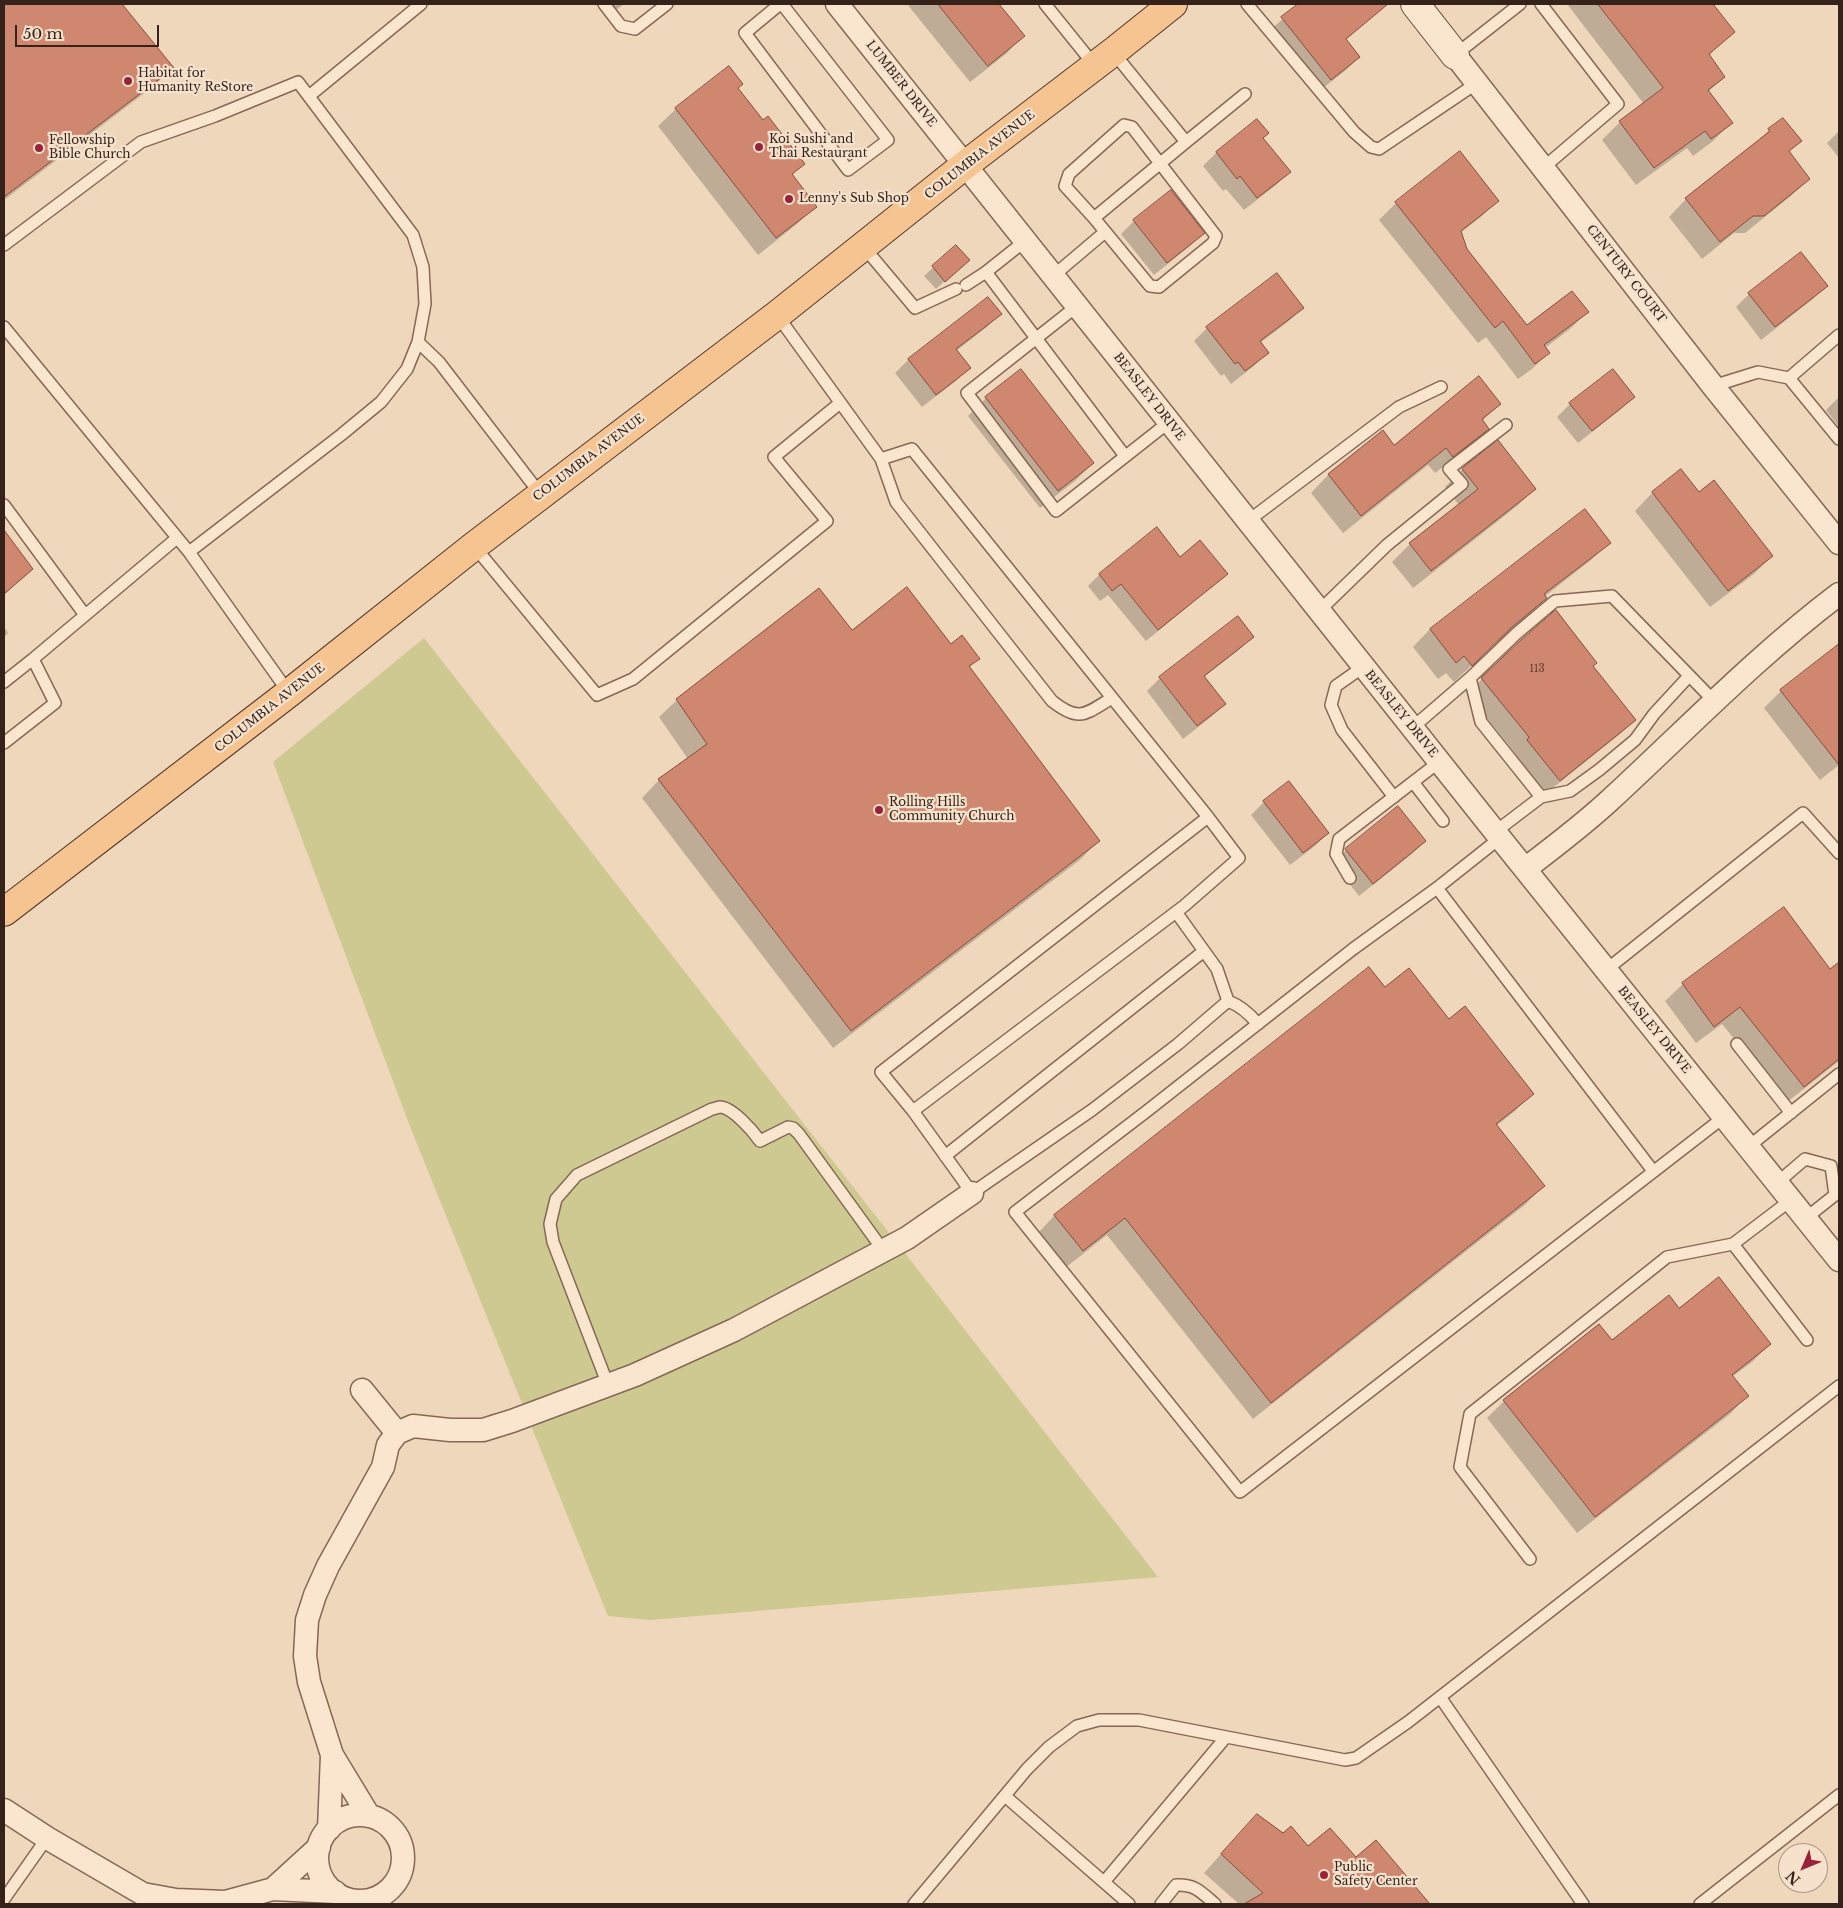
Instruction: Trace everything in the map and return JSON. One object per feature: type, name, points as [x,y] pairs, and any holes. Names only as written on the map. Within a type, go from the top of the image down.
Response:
[{"type":"main road","name":"COLUMBIA AVENUE","points":[[4,912],[289,693],[474,546],[777,315],[965,165],[1173,4]]},
{"type":"main road","name":"CENTURY COURT","points":[[1423,7],[1455,55]]},
{"type":"street","name":"LUMBER DRIVE","points":[[837,4],[965,165]]},
{"type":"street","name":"CENTURY COURT","points":[[1455,55],[1713,386],[1839,543]]},
{"type":"street","name":"BEASLEY DRIVE","points":[[965,165],[1497,835],[1839,1260]]},
{"type":"street","points":[[1525,869],[1610,800],[1714,701],[1787,635],[1839,594]]},
{"type":"street","points":[[369,1816],[332,1755],[309,1682],[305,1656],[307,1620],[315,1595],[328,1566],[383,1467],[388,1445],[398,1433],[413,1426],[450,1430],[483,1430],[512,1421],[634,1374],[734,1330],[907,1238],[972,1193]]},
{"type":"street","points":[[362,1390],[398,1433]]},
{"type":"street","points":[[273,1889],[324,1838],[340,1820],[354,1815],[369,1816],[383,1821],[394,1831],[401,1844],[403,1857],[402,1871],[386,1893],[374,1899],[360,1901],[347,1898],[335,1892],[325,1882],[319,1870],[318,1855],[324,1838],[332,1755]]},
{"type":"street","points":[[4,1810],[47,1838],[144,1894],[175,1902],[225,1902],[273,1889],[335,1892]]},
{"type":"lane","points":[[309,96],[420,4]]},
{"type":"lane","points":[[604,4],[621,26],[635,28],[667,4]]},
{"type":"lane","points":[[781,4],[888,140],[848,170],[745,33],[781,4]]},
{"type":"lane","points":[[1045,4],[1104,59],[1186,142]]},
{"type":"lane","points":[[1247,4],[1354,132],[1372,147],[1379,149],[1477,83]]},
{"type":"lane","points":[[1455,55],[1520,4]]},
{"type":"lane","points":[[1541,4],[1618,104],[1544,168]]},
{"type":"lane","points":[[4,245],[141,142],[214,116],[298,82],[413,235],[423,267],[425,304],[418,342],[407,369],[381,402],[342,435],[189,552]]},
{"type":"lane","points":[[1094,218],[1245,94]]},
{"type":"lane","points":[[1124,125],[1132,127],[1161,163],[1216,236],[1214,243],[1159,287],[1150,286],[1065,186],[1070,174],[1124,125]]},
{"type":"lane","points":[[1054,276],[1105,232]]},
{"type":"lane","points":[[863,246],[916,308],[961,287],[986,272],[1025,241]]},
{"type":"lane","points":[[986,272],[1125,456]]},
{"type":"lane","points":[[1077,306],[967,393],[1056,511],[1169,422]]},
{"type":"lane","points":[[777,315],[881,459],[896,502],[1052,701],[1067,713],[1082,715],[1112,698]]},
{"type":"lane","points":[[4,327],[189,552],[289,693]]},
{"type":"lane","points":[[1789,378],[1839,335]]},
{"type":"lane","points":[[418,342],[439,362],[541,495]]},
{"type":"lane","points":[[1713,386],[1758,372],[1789,378],[1839,439]]},
{"type":"lane","points":[[1248,521],[1399,407],[1441,387]]},
{"type":"lane","points":[[474,546],[597,694],[633,679],[827,520],[774,457],[840,403]]},
{"type":"lane","points":[[1319,611],[1387,545],[1462,484],[1449,469],[1506,425]]},
{"type":"lane","points":[[881,459],[912,449],[1239,858],[1176,912],[913,1111]]},
{"type":"lane","points":[[4,505],[85,615]]},
{"type":"lane","points":[[4,682],[177,538]]},
{"type":"lane","points":[[1412,728],[1555,601],[1612,596],[1714,701]]},
{"type":"lane","points":[[4,743],[55,703],[33,659]]},
{"type":"lane","points":[[1364,667],[1336,686],[1331,705],[1342,730],[1394,797]]},
{"type":"lane","points":[[1689,676],[1654,714],[1635,740],[1599,770],[1570,791],[1541,798],[1437,888],[1353,949],[1015,1212],[1240,1492],[1724,1116]]},
{"type":"lane","points":[[1470,678],[1481,722],[1541,798]]},
{"type":"lane","points":[[1350,878],[1336,854],[1339,839],[1439,762]]},
{"type":"lane","points":[[1413,782],[1443,821]]},
{"type":"lane","points":[[1606,970],[1803,813],[1839,853]]},
{"type":"lane","points":[[1208,817],[880,1072],[913,1111],[972,1193],[1092,1110],[1178,1044],[1228,1001]]},
{"type":"lane","points":[[1437,888],[1653,1171]]},
{"type":"lane","points":[[1176,912],[1217,970],[1228,1001],[1238,1005],[1250,1014],[1258,1024]]},
{"type":"lane","points":[[945,1156],[1204,951]]},
{"type":"lane","points":[[1737,1044],[1791,1113]]},
{"type":"lane","points":[[1748,1147],[1839,1074]]},
{"type":"lane","points":[[608,1384],[553,1242],[550,1224],[556,1199],[576,1175],[712,1109],[720,1107],[727,1109],[750,1128],[760,1141],[788,1127],[793,1128],[800,1134],[883,1250]]},
{"type":"lane","points":[[1530,1559],[1460,1467],[1470,1414],[1667,1257],[1733,1244],[1784,1192],[1805,1159],[1835,1162],[1835,1195],[1806,1218]]},
{"type":"lane","points":[[1733,1244],[1807,1340]]},
{"type":"lane","points":[[914,1904],[1027,1769],[1049,1747],[1077,1726],[1099,1720],[1139,1720],[1344,1760],[1356,1758],[1408,1722],[1839,1386]]},
{"type":"lane","points":[[1440,1696],[1583,1904]]},
{"type":"lane","points":[[1104,1882],[1226,1738]]},
{"type":"lane","points":[[1700,1904],[1839,1795]]},
{"type":"lane","points":[[1005,1796],[1129,1904]]},
{"type":"lane","points":[[4,1900],[47,1838]]},
{"type":"lane","points":[[1161,1904],[1176,1885],[1185,1884],[1194,1886],[1215,1904]]},
{"type":"shaded area","points":[[424,638],[1158,1577],[650,1620],[608,1616],[411,1129],[273,762]]},
{"type":"building","points":[[4,4],[122,4],[174,68],[4,197]]},
{"type":"building","points":[[938,4],[999,4],[1025,36],[988,66]]},
{"type":"building","points":[[1298,4],[1388,4],[1346,39],[1360,57],[1331,80],[1281,17]]},
{"type":"building","points":[[1598,4],[1713,4],[1735,32],[1709,54],[1725,77],[1708,90],[1733,123],[1711,139],[1705,131],[1654,168],[1619,121],[1663,88]]},
{"type":"building","points":[[729,66],[743,84],[738,88],[763,120],[768,116],[805,164],[792,174],[817,207],[776,238],[675,108]]},
{"type":"building","points":[[1783,118],[1802,141],[1789,151],[1810,179],[1764,216],[1753,216],[1720,242],[1685,198],[1770,131],[1768,129]]},
{"type":"building","points":[[1257,119],[1269,133],[1263,138],[1291,172],[1257,198],[1240,176],[1237,179],[1216,152]]},
{"type":"building","points":[[1460,151],[1499,201],[1461,231],[1467,249],[1527,325],[1572,291],[1589,312],[1544,345],[1550,353],[1535,364],[1503,321],[1495,328],[1395,202]]},
{"type":"building","points":[[1171,190],[1205,233],[1167,263],[1133,220]]},
{"type":"building","points":[[956,245],[970,260],[945,282],[932,266]]},
{"type":"building","points":[[1801,252],[1828,286],[1775,327],[1748,293]]},
{"type":"building","points":[[1277,273],[1304,308],[1260,341],[1269,353],[1245,371],[1238,362],[1235,364],[1206,327]]},
{"type":"building","points":[[988,297],[1002,314],[956,349],[971,368],[936,395],[908,359]]},
{"type":"building","points":[[1021,369],[1094,463],[1058,491],[985,397]]},
{"type":"building","points":[[1613,369],[1635,397],[1592,431],[1569,403]]},
{"type":"building","points":[[1479,376],[1501,404],[1482,419],[1489,429],[1453,457],[1446,448],[1361,516],[1328,474],[1383,430],[1394,445]]},
{"type":"building","points":[[1498,440],[1536,489],[1431,571],[1409,543],[1478,489],[1462,469]]},
{"type":"building","points":[[1681,469],[1699,492],[1714,480],[1773,556],[1728,591],[1652,492]]},
{"type":"building","points":[[1585,509],[1611,543],[1544,594],[1547,598],[1512,627],[1472,666],[1464,656],[1456,663],[1430,629]]},
{"type":"building","points":[[1157,527],[1180,557],[1200,540],[1228,574],[1158,630],[1121,584],[1112,591],[1099,574]]},
{"type":"building","points":[[4,530],[33,569],[4,594]]},
{"type":"building","name":"Rolling Hills Community Church","points":[[907,587],[951,644],[962,635],[980,659],[969,666],[1100,841],[851,1031],[658,779],[707,744],[676,699],[819,588],[852,630]]},
{"type":"building","points":[[1556,610],[1597,663],[1593,666],[1636,720],[1560,781],[1527,740],[1529,737],[1481,678]]},
{"type":"building","points":[[1238,616],[1254,637],[1204,676],[1226,704],[1197,726],[1159,677]]},
{"type":"building","points":[[1839,644],[1839,765],[1780,690]]},
{"type":"building","points":[[1289,781],[1329,833],[1303,853],[1263,801]]},
{"type":"building","points":[[1398,806],[1426,841],[1373,884],[1345,849]]},
{"type":"building","points":[[1784,907],[1830,969],[1839,962],[1839,1059],[1804,1087],[1740,1007],[1714,1027],[1682,983]]},
{"type":"building","points":[[1369,967],[1385,987],[1409,968],[1449,1019],[1465,1006],[1534,1094],[1496,1124],[1545,1186],[1271,1403],[1125,1218],[1083,1251],[1054,1215]]},
{"type":"building","points":[[1719,1277],[1771,1344],[1732,1375],[1749,1396],[1595,1517],[1503,1400],[1599,1324],[1612,1340],[1669,1295],[1679,1308]]},
{"type":"building","name":"Public Safety Center","points":[[1257,1814],[1283,1833],[1291,1826],[1308,1846],[1330,1828],[1356,1857],[1376,1840],[1430,1904],[1244,1904],[1263,1893],[1221,1854]]},
{"type":"place","name":"Habitat for Humanity ReStore","points":[[128,81]]},
{"type":"place","name":"Koi Sushi and Thai Restaurant","points":[[759,147]]},
{"type":"place","name":"Fellowship Bible Church","points":[[39,148]]},
{"type":"place","name":"Lenny's Sub Shop","points":[[789,199]]},
{"type":"place","name":"Rolling Hills Community Church","points":[[879,810]]},
{"type":"place","name":"Public Safety Center","points":[[1324,1875]]}]
